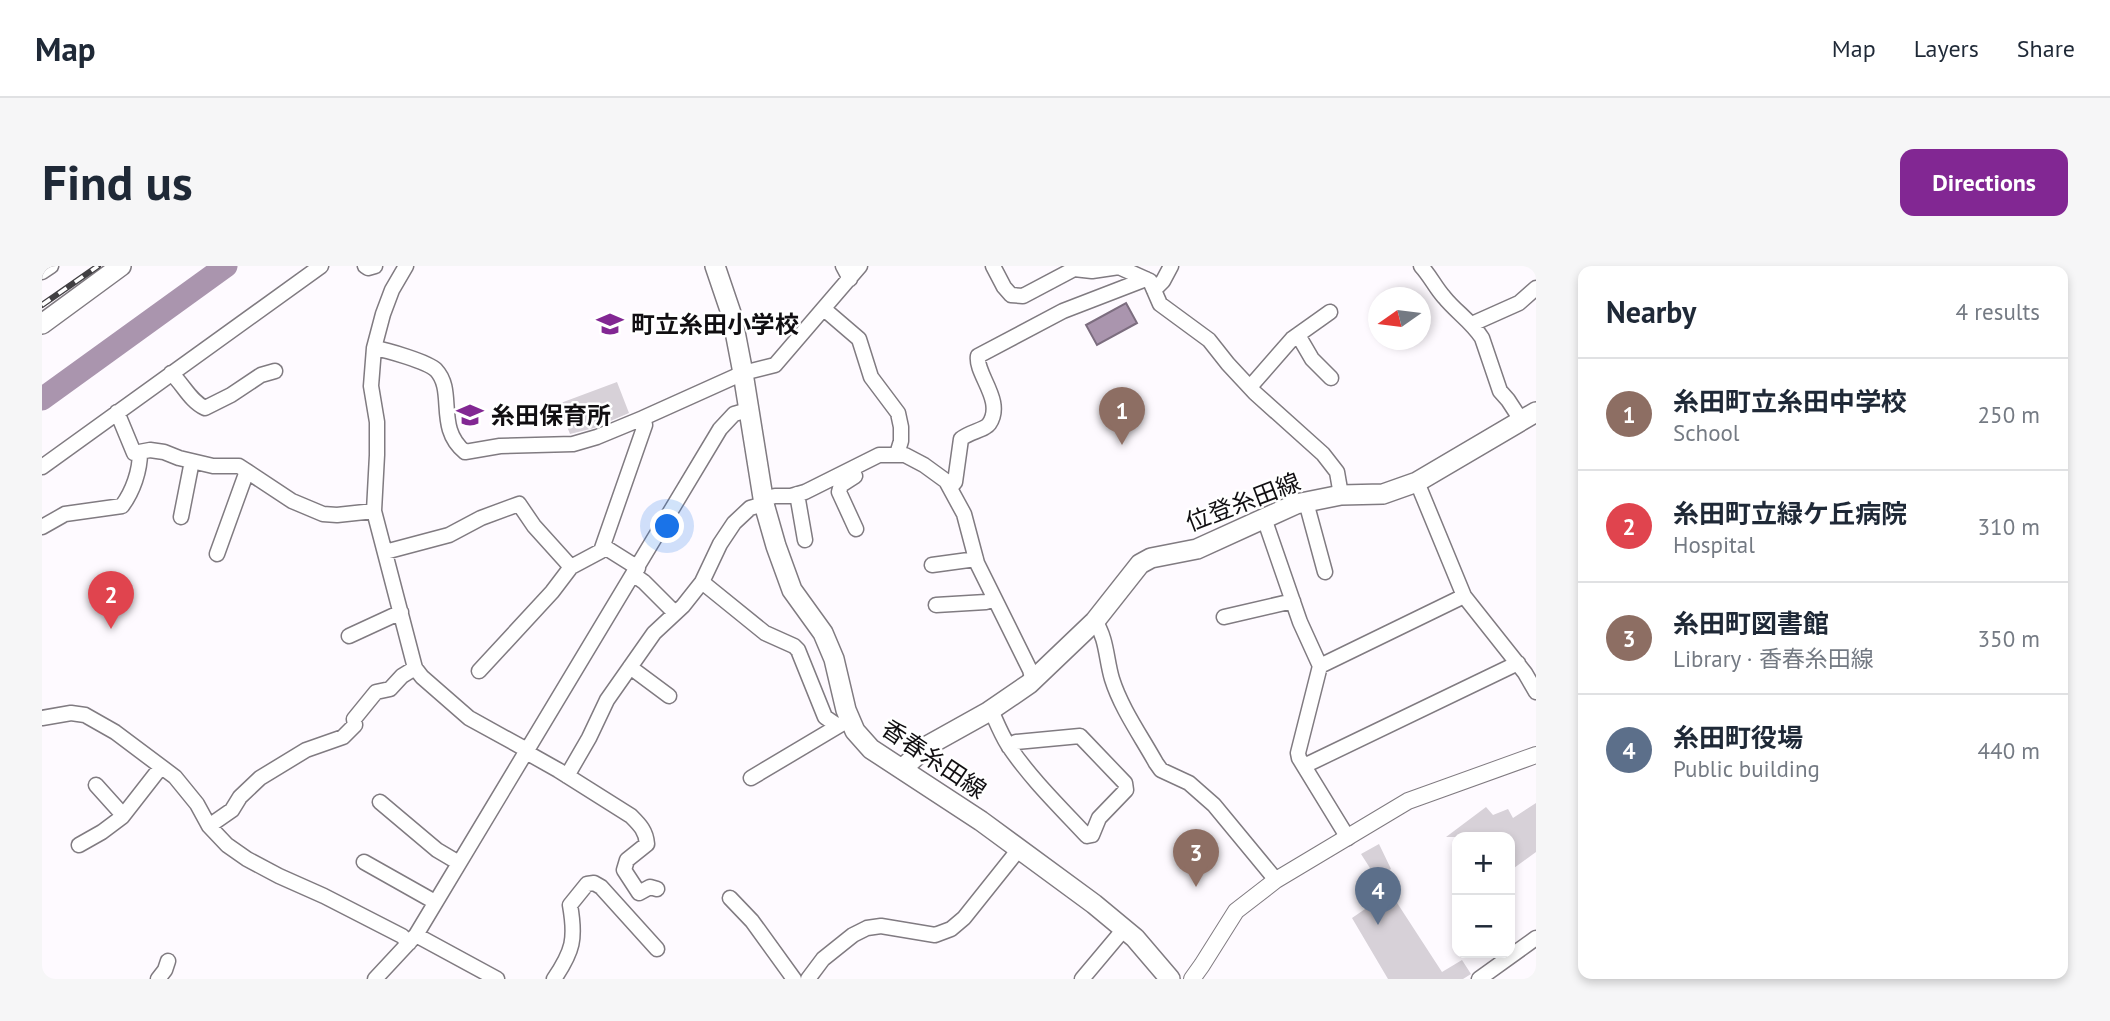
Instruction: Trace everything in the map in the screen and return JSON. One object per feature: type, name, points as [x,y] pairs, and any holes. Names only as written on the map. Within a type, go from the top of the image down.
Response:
[{"type":"main road","points":[[42,324],[121,266]]},
{"type":"main road","name":"香春糸田線","points":[[715,266],[732,316],[763,502],[792,590],[823,632],[834,659],[844,723],[871,749],[981,821],[1124,929],[1170,979]]},
{"type":"main road","name":"位登糸田線","points":[[902,769],[927,746],[991,710],[1033,681],[1095,621],[1140,564],[1151,558],[1196,549],[1306,502],[1341,495],[1383,494],[1417,482],[1529,416]]},
{"type":"street","points":[[42,272],[51,266]]},
{"type":"street","points":[[42,467],[321,266]]},
{"type":"street","points":[[365,266],[376,266]]},
{"type":"street","points":[[406,266],[392,290],[383,314],[374,348],[371,386],[377,422],[374,512],[415,668],[469,718],[527,751],[640,824],[647,844],[627,860],[624,870],[639,893],[650,887],[657,889]]},
{"type":"street","points":[[374,348],[434,368],[444,387],[450,435],[466,452],[500,446],[573,444],[597,438],[743,373],[775,365],[824,309],[846,272],[860,266]]},
{"type":"street","points":[[993,266],[1011,295],[1023,296],[1074,270],[1092,271],[1116,266],[1150,285],[1160,304],[1209,340],[1228,365],[1323,454],[1337,472],[1341,495]]},
{"type":"street","points":[[950,488],[955,482],[961,439],[968,432],[984,429],[990,423],[993,411],[988,384],[977,362],[978,356],[1063,312],[1163,281],[1171,266]]},
{"type":"street","points":[[1421,266],[1434,272],[1443,297],[1472,324],[1482,338],[1500,391],[1529,416]]},
{"type":"street","points":[[1472,324],[1519,303],[1536,288]]},
{"type":"street","points":[[824,309],[859,340],[871,377],[898,413],[901,441],[897,454]]},
{"type":"street","points":[[1250,387],[1292,339],[1330,312]]},
{"type":"street","points":[[1298,335],[1312,359],[1331,378]]},
{"type":"street","points":[[171,373],[187,389],[195,404],[205,408],[261,375],[275,372]]},
{"type":"street","points":[[375,979],[412,939],[720,429],[734,414],[748,410]]},
{"type":"street","points":[[117,412],[134,453],[150,450],[213,466],[239,466],[292,501],[323,514],[374,512]]},
{"type":"street","points":[[479,671],[552,592],[571,567],[601,551],[645,425],[643,418]]},
{"type":"street","points":[[42,527],[65,514],[122,506],[131,493],[140,462],[140,452]]},
{"type":"street","points":[[567,776],[607,700],[654,632],[683,606],[702,582],[720,544],[734,523],[750,508],[818,487],[879,455],[905,455],[946,481],[964,514],[976,559],[1033,681]]},
{"type":"street","points":[[181,517],[192,461]]},
{"type":"street","points":[[853,467],[856,475],[841,485],[839,492],[856,529]]},
{"type":"street","points":[[217,554],[247,471]]},
{"type":"street","points":[[1417,482],[1464,596],[1518,663],[1536,692]]},
{"type":"street","points":[[797,494],[805,540]]},
{"type":"street","points":[[1306,502],[1325,572]]},
{"type":"street","points":[[385,552],[449,535],[481,518],[519,504],[542,536],[571,567]]},
{"type":"street","points":[[1264,518],[1300,622],[1320,666],[1299,758],[1348,838]]},
{"type":"street","points":[[603,546],[636,571],[643,582],[675,613]]},
{"type":"street","points":[[932,565],[976,559]]},
{"type":"street","points":[[702,582],[765,633],[794,646],[825,717],[844,723]]},
{"type":"street","points":[[1320,666],[1464,596]]},
{"type":"street","points":[[936,605],[986,602],[994,599]]},
{"type":"street","points":[[1224,617],[1293,600]]},
{"type":"street","points":[[349,636],[401,612]]},
{"type":"street","points":[[1095,621],[1102,632],[1112,679],[1119,696],[1156,763],[1169,775],[1189,783],[1214,805],[1276,880]]},
{"type":"street","points":[[1304,766],[1518,663]]},
{"type":"street","points":[[630,667],[668,696]]},
{"type":"street","points":[[209,825],[232,810],[240,797],[260,778],[320,743],[343,737],[355,725],[354,719],[376,692],[390,689],[402,676],[415,668]]},
{"type":"street","points":[[991,710],[1009,747],[1024,768],[1087,836],[1092,835],[1099,818],[1126,790],[1125,783],[1080,736],[1016,742],[1009,747]]},
{"type":"street","points":[[42,718],[71,713],[85,715],[115,732],[175,777],[197,804],[209,825],[227,845],[247,859],[402,936],[498,979]]},
{"type":"street","points":[[751,778],[844,723]]},
{"type":"street","points":[[1192,979],[1236,911],[1276,880],[1408,801],[1536,755]]},
{"type":"street","points":[[79,845],[102,832],[123,815],[161,767]]},
{"type":"street","points":[[96,785],[123,815]]},
{"type":"street","points":[[380,802],[437,850],[459,863]]},
{"type":"street","points":[[817,976],[823,959],[853,935],[867,928],[881,926],[935,935],[951,929],[964,918],[1019,849]]},
{"type":"street","points":[[364,862],[435,902]]},
{"type":"street","points":[[554,979],[568,959],[573,944],[574,928],[570,905],[587,884],[594,883],[601,887],[657,949]]},
{"type":"street","points":[[730,898],[752,921],[794,979]]},
{"type":"street","points":[[1082,979],[1124,929]]},
{"type":"street","points":[[1479,979],[1536,939]]},
{"type":"street","points":[[158,979],[168,961]]},
{"type":"shaded area","points":[[1126,303],[1137,323],[1097,345],[1086,325]]},
{"type":"building","points":[[617,382],[629,413],[594,428],[570,434],[558,404]]},
{"type":"building","points":[[1536,803],[1536,852],[1515,867],[1515,832],[1453,832],[1486,807],[1493,815],[1508,809],[1513,818]]},
{"type":"building","points":[[1379,844],[1391,869],[1377,879],[1361,854]]},
{"type":"building","points":[[1390,892],[1442,972],[1462,960],[1471,974],[1463,979],[1388,979],[1352,918]]},
{"type":"waterway","points":[[42,399],[226,266]]},
{"type":"railway","points":[[42,305],[98,266]]},
{"type":"place","name":"町立糸田小学校","points":[[610,324]]},
{"type":"place","name":"糸田保育所","points":[[470,415]]},
{"type":"place","name":"糸田町立糸田中学校","points":[[1122,445]]},
{"type":"place","name":"糸田町立緑ケ丘病院","points":[[111,629]]},
{"type":"place","name":"糸田町図書館","points":[[1196,887]]},
{"type":"place","name":"糸田町役場","points":[[1378,925]]}]
